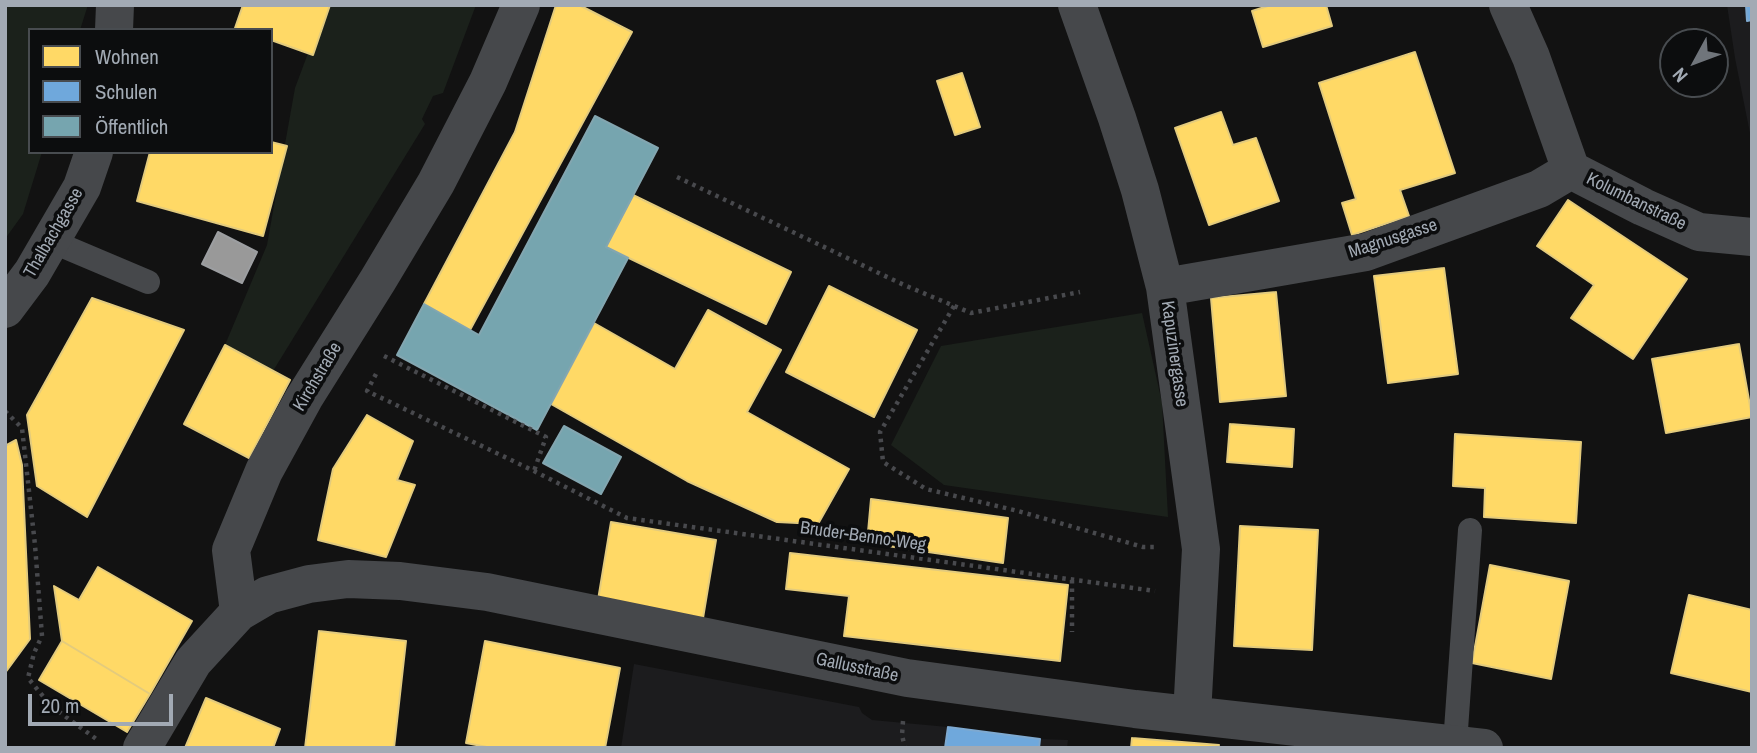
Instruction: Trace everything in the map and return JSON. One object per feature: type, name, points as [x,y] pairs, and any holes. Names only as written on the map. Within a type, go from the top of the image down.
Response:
[{"type":"street","points":[[114,28],[115,5]]},
{"type":"street","name":"Kirchstraße","points":[[239,612],[231,550],[264,471],[304,398],[436,183],[488,82],[521,5]]},
{"type":"street","name":"Kapuzinergasse","points":[[1077,5],[1140,190],[1165,287],[1201,549],[1192,715]]},
{"type":"street","name":"Kolumbanstraße","points":[[1508,5],[1531,57],[1571,170],[1643,208],[1699,232],[1750,246]]},
{"type":"street","name":"Thalbachgasse","points":[[5,309],[33,273],[82,187],[93,154]]},
{"type":"street","name":"Magnusgasse","points":[[1165,287],[1366,252],[1539,189],[1571,170]]},
{"type":"street","name":"Gallusstraße","points":[[239,612],[268,595],[309,584],[348,579],[400,581],[487,592],[907,678],[1135,709],[1469,746]]},
{"type":"street","points":[[142,748],[192,662],[239,612]]},
{"type":"lane","points":[[51,241],[148,282]]},
{"type":"lane","points":[[1469,746],[1470,530]]},
{"type":"path","points":[[677,177],[904,285],[971,313],[1080,292]]},
{"type":"path","points":[[954,306],[880,432],[883,462],[926,489],[1018,511],[1143,547],[1201,549]]},
{"type":"path","name":"Bruder-Benno-Weg","points":[[534,471],[546,438],[385,355],[367,391],[627,518],[1198,597]]},
{"type":"path","points":[[5,411],[22,428],[35,545],[42,636],[34,653],[28,678],[51,706],[100,741]]},
{"type":"path","points":[[1072,580],[1072,632]]},
{"type":"shaded area","points":[[5,5],[87,5],[81,28],[28,28],[28,154],[41,154],[23,214],[5,239]]},
{"type":"shaded area","points":[[326,5],[476,5],[443,93],[433,96],[422,119],[425,124],[273,371],[225,345],[267,245],[295,88]]},
{"type":"shaded area","points":[[1727,5],[1752,5],[1752,143],[1735,58]]},
{"type":"shaded area","points":[[1142,313],[1162,403],[1168,517],[944,485],[891,445],[941,346]]},
{"type":"shaded area","points":[[634,664],[859,707],[862,713],[872,720],[1068,740],[1067,748],[621,748]]},
{"type":"building: Wohnen","points":[[243,5],[330,5],[313,55],[273,41],[273,28],[235,28]]},
{"type":"building: Wohnen","points":[[556,5],[579,5],[632,32],[470,330],[424,304],[515,132]]},
{"type":"building: Wohnen","points":[[1271,5],[1326,5],[1332,26],[1263,47],[1252,11]]},
{"type":"building: Wohnen","points":[[1415,52],[1455,173],[1400,190],[1409,216],[1352,235],[1342,203],[1356,199],[1319,83]]},
{"type":"building: Wohnen","points":[[962,73],[980,127],[955,135],[937,81]]},
{"type":"building: Wohnen","points":[[1221,112],[1233,145],[1256,138],[1279,201],[1209,225],[1175,128]]},
{"type":"building: Wohnen","points":[[273,142],[287,146],[263,236],[137,201],[149,154],[273,154]]},
{"type":"building: Wohnen","points":[[633,195],[791,272],[766,324],[606,247]]},
{"type":"building: Wohnen","points":[[1568,200],[1687,279],[1633,359],[1571,318],[1594,285],[1537,246]]},
{"type":"building: Wohnen","points":[[1444,268],[1458,374],[1388,383],[1374,276]]},
{"type":"building: Wohnen","points":[[829,286],[917,330],[874,417],[786,372]]},
{"type":"building: Wohnen","points":[[1276,292],[1286,396],[1220,402],[1211,298]]},
{"type":"building: Wohnen","points":[[92,298],[184,330],[87,517],[37,486],[27,415]]},
{"type":"building: Wohnen","points":[[708,310],[781,350],[747,412],[849,469],[818,524],[777,522],[687,481],[551,404],[594,323],[675,369]]},
{"type":"building: Wohnen","points":[[1739,344],[1752,417],[1666,433],[1652,359]]},
{"type":"building: Wohnen","points":[[225,345],[290,380],[249,458],[184,424]]},
{"type":"building: Wohnen","points":[[367,415],[413,441],[397,480],[415,485],[386,557],[318,540],[333,469]]},
{"type":"building: Wohnen","points":[[1230,424],[1294,429],[1292,467],[1227,462]]},
{"type":"building: Wohnen","points":[[1455,434],[1581,442],[1576,523],[1484,517],[1485,488],[1453,486]]},
{"type":"building: Wohnen","points":[[16,440],[22,465],[30,639],[5,673],[5,446]]},
{"type":"building: Wohnen","points":[[871,499],[1008,518],[1003,563],[867,543]]},
{"type":"building: Wohnen","points":[[611,522],[716,540],[702,624],[597,606]]},
{"type":"building: Wohnen","points":[[1240,526],[1318,530],[1312,650],[1234,646]]},
{"type":"building: Wohnen","points":[[790,553],[1068,585],[1060,661],[844,636],[849,596],[786,589]]},
{"type":"building: Wohnen","points":[[1490,565],[1569,581],[1551,679],[1472,663]]},
{"type":"building: Wohnen","points":[[98,567],[192,621],[150,694],[62,641],[54,586],[79,600]]},
{"type":"building: Wohnen","points":[[1689,595],[1752,610],[1752,692],[1671,673]]},
{"type":"building: Wohnen","points":[[319,631],[406,641],[394,748],[305,748]]},
{"type":"building: Wohnen","points":[[62,641],[150,694],[127,732],[39,680]]},
{"type":"building: Wohnen","points":[[485,641],[620,668],[605,748],[492,748],[466,743]]},
{"type":"building: Wohnen","points":[[206,698],[280,729],[273,748],[185,748]]},
{"type":"building: Wohnen","points":[[1132,738],[1219,745],[1218,748],[1131,748]]},
{"type":"building: Schulen","points":[[1746,5],[1752,5],[1752,20],[1747,21]]},
{"type":"building: Schulen","points":[[948,727],[1040,739],[1039,748],[945,748]]},
{"type":"building: Öffentlich","points":[[595,116],[658,148],[606,247],[628,258],[537,430],[397,355],[424,304],[479,335]]},
{"type":"building: Öffentlich","points":[[564,426],[621,457],[601,494],[543,463]]},
{"type":"building: Industrie","points":[[218,232],[257,252],[242,283],[202,264]]}]
